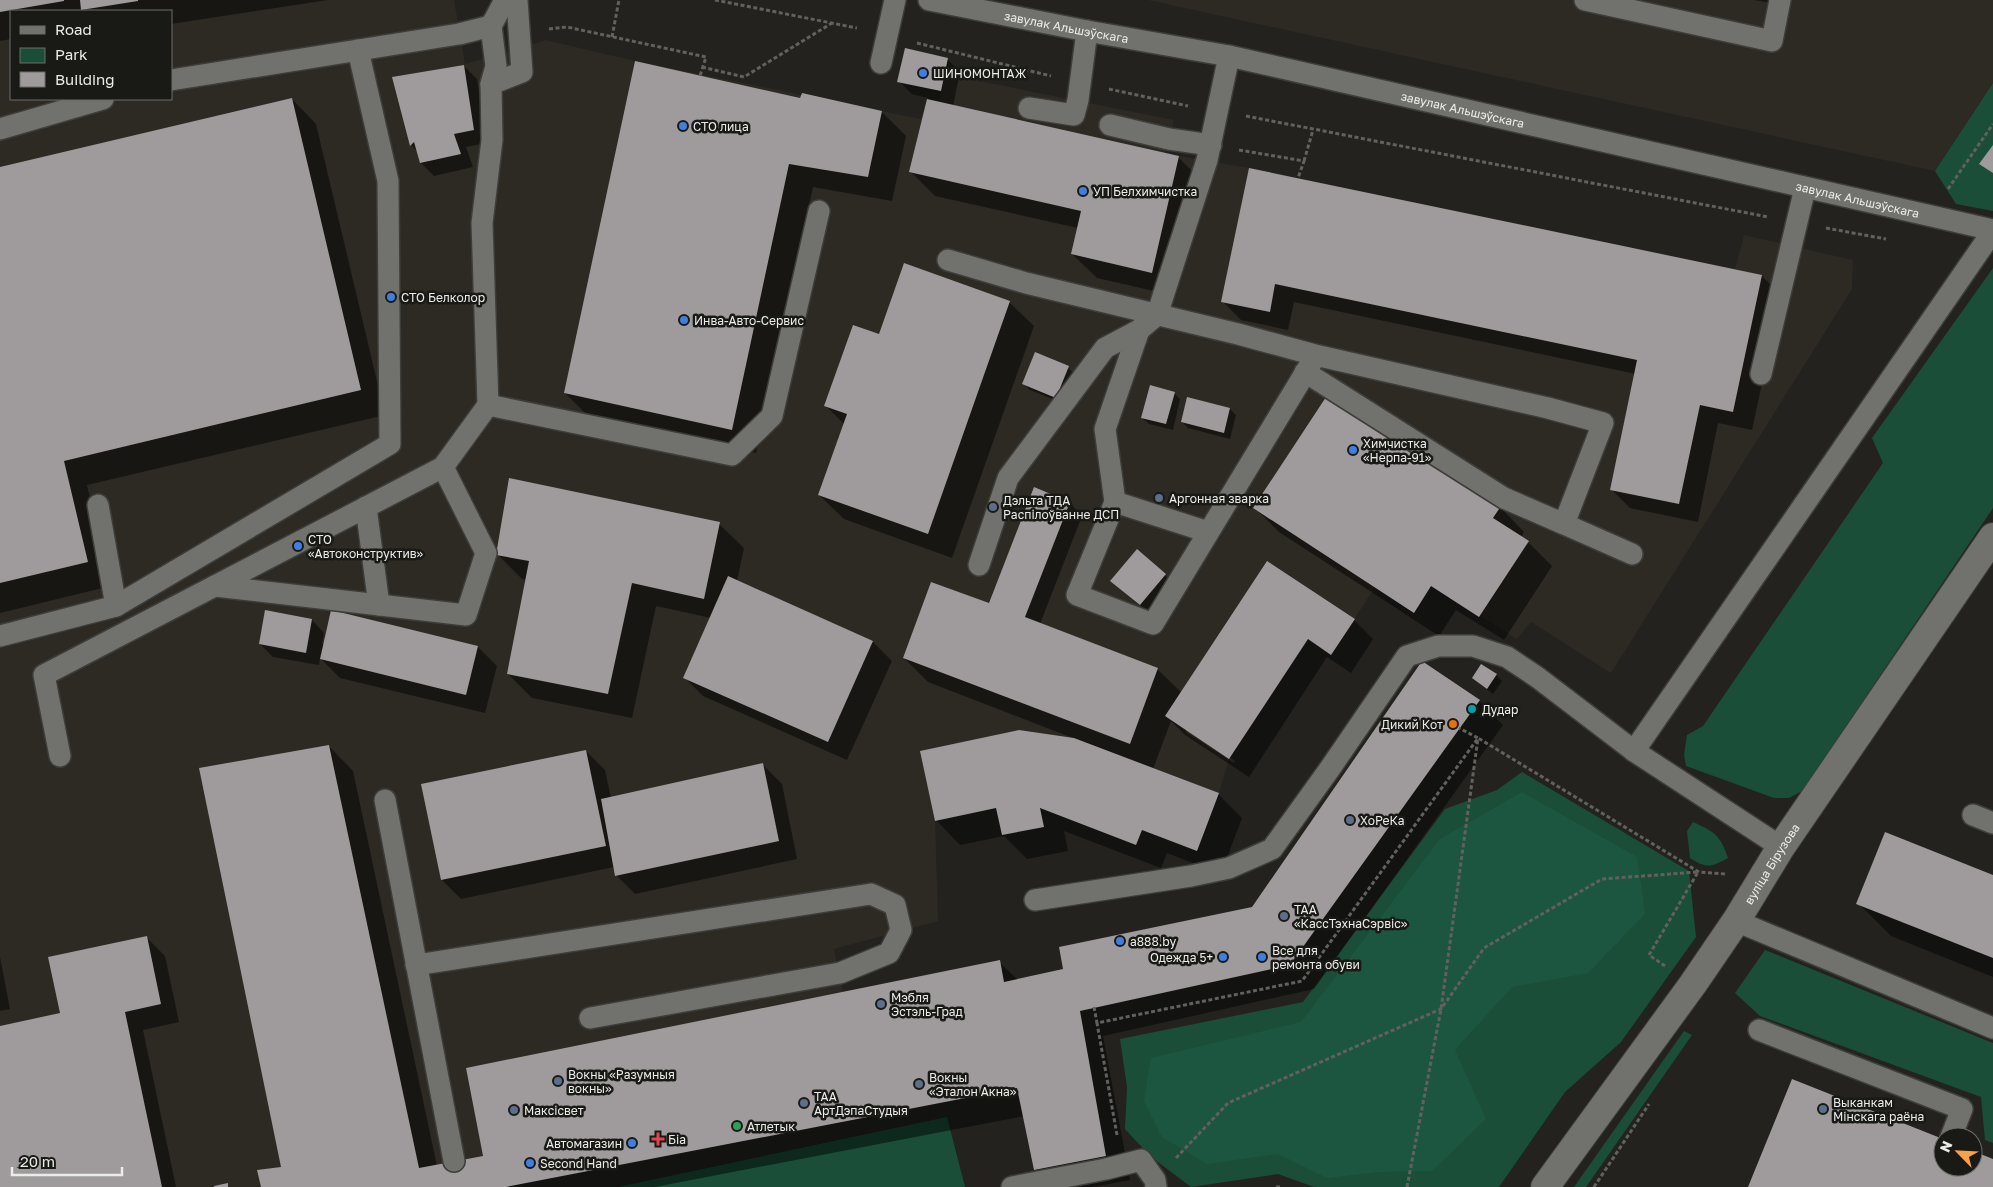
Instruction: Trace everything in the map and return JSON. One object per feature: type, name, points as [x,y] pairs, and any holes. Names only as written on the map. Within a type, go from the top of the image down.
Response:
[{"type":"street","name":"вуліца Бірузова","points":[[1545,1187],[1644,1054],[1736,921],[1761,877],[1781,847],[1990,546]]},
{"type":"lane","points":[[60,756],[44,675],[443,467],[488,405],[482,223],[492,140],[491,84],[496,66],[491,26],[505,0]]},
{"type":"lane","points":[[491,84],[522,72],[517,0]]},
{"type":"lane","points":[[881,63],[895,0]]},
{"type":"lane","name":"завулак Альшэўскага","points":[[929,0],[1229,56],[1993,231]]},
{"type":"lane","points":[[1585,0],[1772,41],[1780,0]]},
{"type":"lane","points":[[172,80],[459,34],[491,26]]},
{"type":"lane","points":[[1029,108],[1074,115],[1087,31]]},
{"type":"lane","points":[[0,636],[116,606],[390,444],[388,181],[358,50]]},
{"type":"lane","points":[[979,564],[1008,478],[1105,348],[1138,330],[1157,315],[1211,145],[1229,56]]},
{"type":"lane","points":[[0,129],[100,100]]},
{"type":"lane","points":[[1110,125],[1211,145]]},
{"type":"lane","points":[[1761,374],[1805,188]]},
{"type":"lane","points":[[488,405],[732,455],[772,416],[819,212]]},
{"type":"lane","points":[[1634,751],[1993,231]]},
{"type":"lane","points":[[948,260],[1026,283],[1157,315],[1310,363],[1548,408],[1603,424],[1564,524]]},
{"type":"lane","points":[[1138,330],[1105,430],[1115,502],[1077,595],[1153,624],[1310,363]]},
{"type":"lane","points":[[1310,363],[1504,498],[1632,554]]},
{"type":"lane","points":[[215,586],[466,615],[486,553],[443,467]]},
{"type":"lane","points":[[1115,502],[1208,532]]},
{"type":"lane","points":[[98,505],[116,606]]},
{"type":"lane","points":[[366,506],[379,605]]},
{"type":"lane","points":[[1035,900],[1191,876],[1229,868],[1272,849],[1407,656],[1438,646],[1473,646],[1507,657],[1537,677],[1634,751],[1781,847]]},
{"type":"lane","points":[[385,800],[454,1161]]},
{"type":"lane","points":[[1973,814],[1993,823]]},
{"type":"lane","points":[[416,964],[871,894],[896,905],[902,930],[889,953],[840,973],[590,1018]]},
{"type":"lane","points":[[1736,921],[1993,1028]]},
{"type":"lane","points":[[1759,1030],[1962,1109],[1955,1127]]},
{"type":"lane","points":[[1012,1187],[1141,1160],[1156,1184]]},
{"type":"path","points":[[612,37],[619,0]]},
{"type":"path","points":[[716,0],[832,22],[1080,84],[1887,239]]},
{"type":"path","points":[[702,67],[744,77],[832,22]]},
{"type":"path","points":[[519,32],[567,27],[706,58],[700,76]]},
{"type":"path","points":[[1930,216],[1993,124]]},
{"type":"path","points":[[1298,178],[1313,130]]},
{"type":"path","points":[[1211,145],[1304,162]]},
{"type":"path","points":[[1459,728],[1699,872]]},
{"type":"path","points":[[1407,1187],[1441,1009],[1478,738]]},
{"type":"path","points":[[1097,1023],[1302,981],[1478,738]]},
{"type":"path","points":[[1156,1184],[1228,1103],[1441,1009],[1484,948],[1602,878],[1699,872],[1761,877]]},
{"type":"path","points":[[1094,1007],[1123,1165]]},
{"type":"shaded area","points":[[0,0],[454,0],[465,64],[546,40],[635,61],[921,119],[927,99],[939,101],[944,74],[1174,120],[1165,153],[1179,156],[1249,168],[1735,269],[1744,235],[1853,260],[1852,289],[1611,673],[1531,622],[1517,639],[1432,586],[1414,613],[1375,587],[1331,655],[1308,640],[1229,759],[1219,793],[1074,738],[1019,730],[921,751],[935,821],[938,921],[834,949],[843,992],[466,1068],[483,1156],[495,1187],[0,1187]]},
{"type":"shaded area","points":[[1148,0],[1993,0],[1993,83],[1935,171]]},
{"type":"green space","points":[[1993,83],[1993,211],[1956,204],[1935,171]]},
{"type":"green space","points":[[1993,268],[1993,508],[1802,791],[1789,798],[1774,798],[1686,766],[1684,755],[1687,735],[1703,726],[1883,463],[1872,438]]},
{"type":"green space","points":[[1522,772],[1689,871],[1696,937],[1621,1042],[1565,1092],[1499,1187],[1314,1187],[1278,1174],[1191,1187],[1150,1156],[1125,1129],[1127,1087],[1120,1039],[1303,1002],[1445,809],[1497,790]]},
{"type":"green space","points":[[1522,792],[1637,857],[1645,914],[1588,973],[1512,987],[1455,1050],[1486,1119],[1432,1171],[1377,1172],[1327,1178],[1278,1154],[1207,1164],[1162,1137],[1144,1101],[1151,1058],[1301,1022],[1440,839]]},
{"type":"green space","points":[[1693,822],[1716,835],[1728,858],[1709,866],[1690,858],[1687,831]]},
{"type":"green space","points":[[1765,950],[1993,1043],[1993,1143],[1985,1140],[1981,1097],[1760,1016],[1735,993]]},
{"type":"green space","points":[[1684,1031],[1692,1035],[1586,1187],[1574,1187]]},
{"type":"green space","points":[[947,1117],[965,1187],[618,1187]]},
{"type":"building","points":[[0,0],[64,0],[64,1],[0,12]]},
{"type":"building","points":[[80,0],[138,0],[138,1],[81,10]]},
{"type":"building","points":[[905,48],[948,58],[941,91],[897,82]]},
{"type":"building","points":[[635,61],[800,98],[802,93],[882,111],[868,177],[789,164],[732,430],[564,393]]},
{"type":"building","points":[[464,65],[474,130],[454,134],[461,154],[420,163],[414,142],[410,146],[392,77]]},
{"type":"building","points":[[292,98],[361,390],[64,461],[88,562],[0,583],[0,167]]},
{"type":"building","name":"УП Белхимчистка","points":[[927,99],[1179,156],[1152,273],[1071,254],[1081,211],[909,172]]},
{"type":"building","points":[[1993,145],[1993,173],[1979,164]]},
{"type":"building","points":[[1249,168],[1762,275],[1733,412],[1700,405],[1679,504],[1610,490],[1637,360],[1275,284],[1270,312],[1221,302]]},
{"type":"building","points":[[904,263],[1010,301],[928,534],[818,495],[847,414],[824,406],[853,325],[879,334]]},
{"type":"building","points":[[1035,352],[1069,366],[1056,398],[1022,384]]},
{"type":"building","points":[[1150,385],[1175,392],[1166,424],[1141,418]]},
{"type":"building","name":"Химчистка «Нерпа-91»","points":[[1328,394],[1501,506],[1493,518],[1529,541],[1479,617],[1431,586],[1414,613],[1253,508]]},
{"type":"building","points":[[1187,397],[1230,408],[1224,433],[1181,422]]},
{"type":"building","points":[[509,478],[720,522],[704,599],[632,583],[608,694],[507,674],[529,561],[496,555]]},
{"type":"building","points":[[1034,487],[1070,502],[1025,617],[1158,668],[1130,744],[903,658],[931,582],[989,603]]},
{"type":"building","points":[[1137,549],[1166,574],[1140,605],[1110,581]]},
{"type":"building","points":[[1267,561],[1355,619],[1331,655],[1308,639],[1229,759],[1165,716]]},
{"type":"building","points":[[728,576],[873,641],[828,742],[683,678]]},
{"type":"building","points":[[265,610],[312,619],[306,653],[259,644]]},
{"type":"building","points":[[331,610],[478,646],[466,695],[320,659]]},
{"type":"building","points":[[1422,661],[1480,700],[1290,965],[1080,1011],[1106,1156],[1034,1170],[1017,1088],[506,1187],[261,1187],[257,1170],[281,1167],[199,768],[329,745],[419,1168],[483,1156],[466,1068],[1000,960],[1004,982],[1063,969],[1059,947],[1252,907]]},
{"type":"building","points":[[1481,664],[1497,674],[1487,689],[1472,678]]},
{"type":"building","points":[[1019,730],[1074,738],[1219,793],[1197,851],[1142,830],[1136,845],[1040,808],[1044,827],[1002,835],[996,808],[935,821],[920,751]]},
{"type":"building","points":[[586,750],[606,846],[441,880],[421,784]]},
{"type":"building","points":[[763,763],[779,841],[615,876],[601,799]]},
{"type":"building","points":[[1885,832],[1993,875],[1993,958],[1856,904]]},
{"type":"building","points":[[147,936],[161,1004],[125,1012],[162,1187],[0,1187],[0,1026],[60,1013],[48,957]]},
{"type":"building","name":"Выканкам Мінскага раёна","points":[[1792,1079],[1933,1135],[1933,1177],[1983,1177],[1983,1155],[1993,1159],[1993,1187],[1748,1187]]},
{"type":"building","points":[[228,1183],[228,1187],[214,1187],[214,1186]]},
{"type":"place","name":"ШИНОМОНТАЖ","points":[[923,73]]},
{"type":"place","name":"СТО лица","points":[[683,126]]},
{"type":"place","name":"УП Белхимчистка","points":[[1083,191]]},
{"type":"place","name":"СТО Белколор","points":[[391,297]]},
{"type":"place","name":"Инва-Авто-Сервис","points":[[684,320]]},
{"type":"place","name":"Химчистка «Нерпа-91»","points":[[1353,450]]},
{"type":"place","name":"Аргонная зварка","points":[[1159,498]]},
{"type":"place","name":"Дэльта ТДА Распілоўванне ДСП","points":[[993,507]]},
{"type":"place","name":"СТО «Автоконструктив»","points":[[298,546]]},
{"type":"place","name":"Дудар","points":[[1472,709]]},
{"type":"place","name":"Дикий Кот","points":[[1453,724]]},
{"type":"place","name":"ХоРеКа","points":[[1350,820]]},
{"type":"place","name":"ТАА «КассТэхнаСэрвіс»","points":[[1284,916]]},
{"type":"place","name":"a888.by","points":[[1120,941]]},
{"type":"place","name":"Одежда 5+","points":[[1223,957]]},
{"type":"place","name":"Все для ремонта обуви","points":[[1262,957]]},
{"type":"place","name":"Мэбля Эстэль-Град","points":[[881,1004]]},
{"type":"place","name":"Вокны «Разумныя вокны»","points":[[558,1081]]},
{"type":"place","name":"Вокны «Эталон Акна»","points":[[919,1084]]},
{"type":"place","name":"ТАА АртДэпаСтудыя","points":[[804,1103]]},
{"type":"place","name":"Выканкам Мінскага раёна","points":[[1823,1109]]},
{"type":"place","name":"Максісвет","points":[[514,1110]]},
{"type":"place","name":"Атлетык","points":[[737,1126]]},
{"type":"place","name":"Біа","points":[[658,1139]]},
{"type":"place","name":"Автомагазин","points":[[632,1143]]},
{"type":"place","name":"Second Hand","points":[[530,1163]]}]
